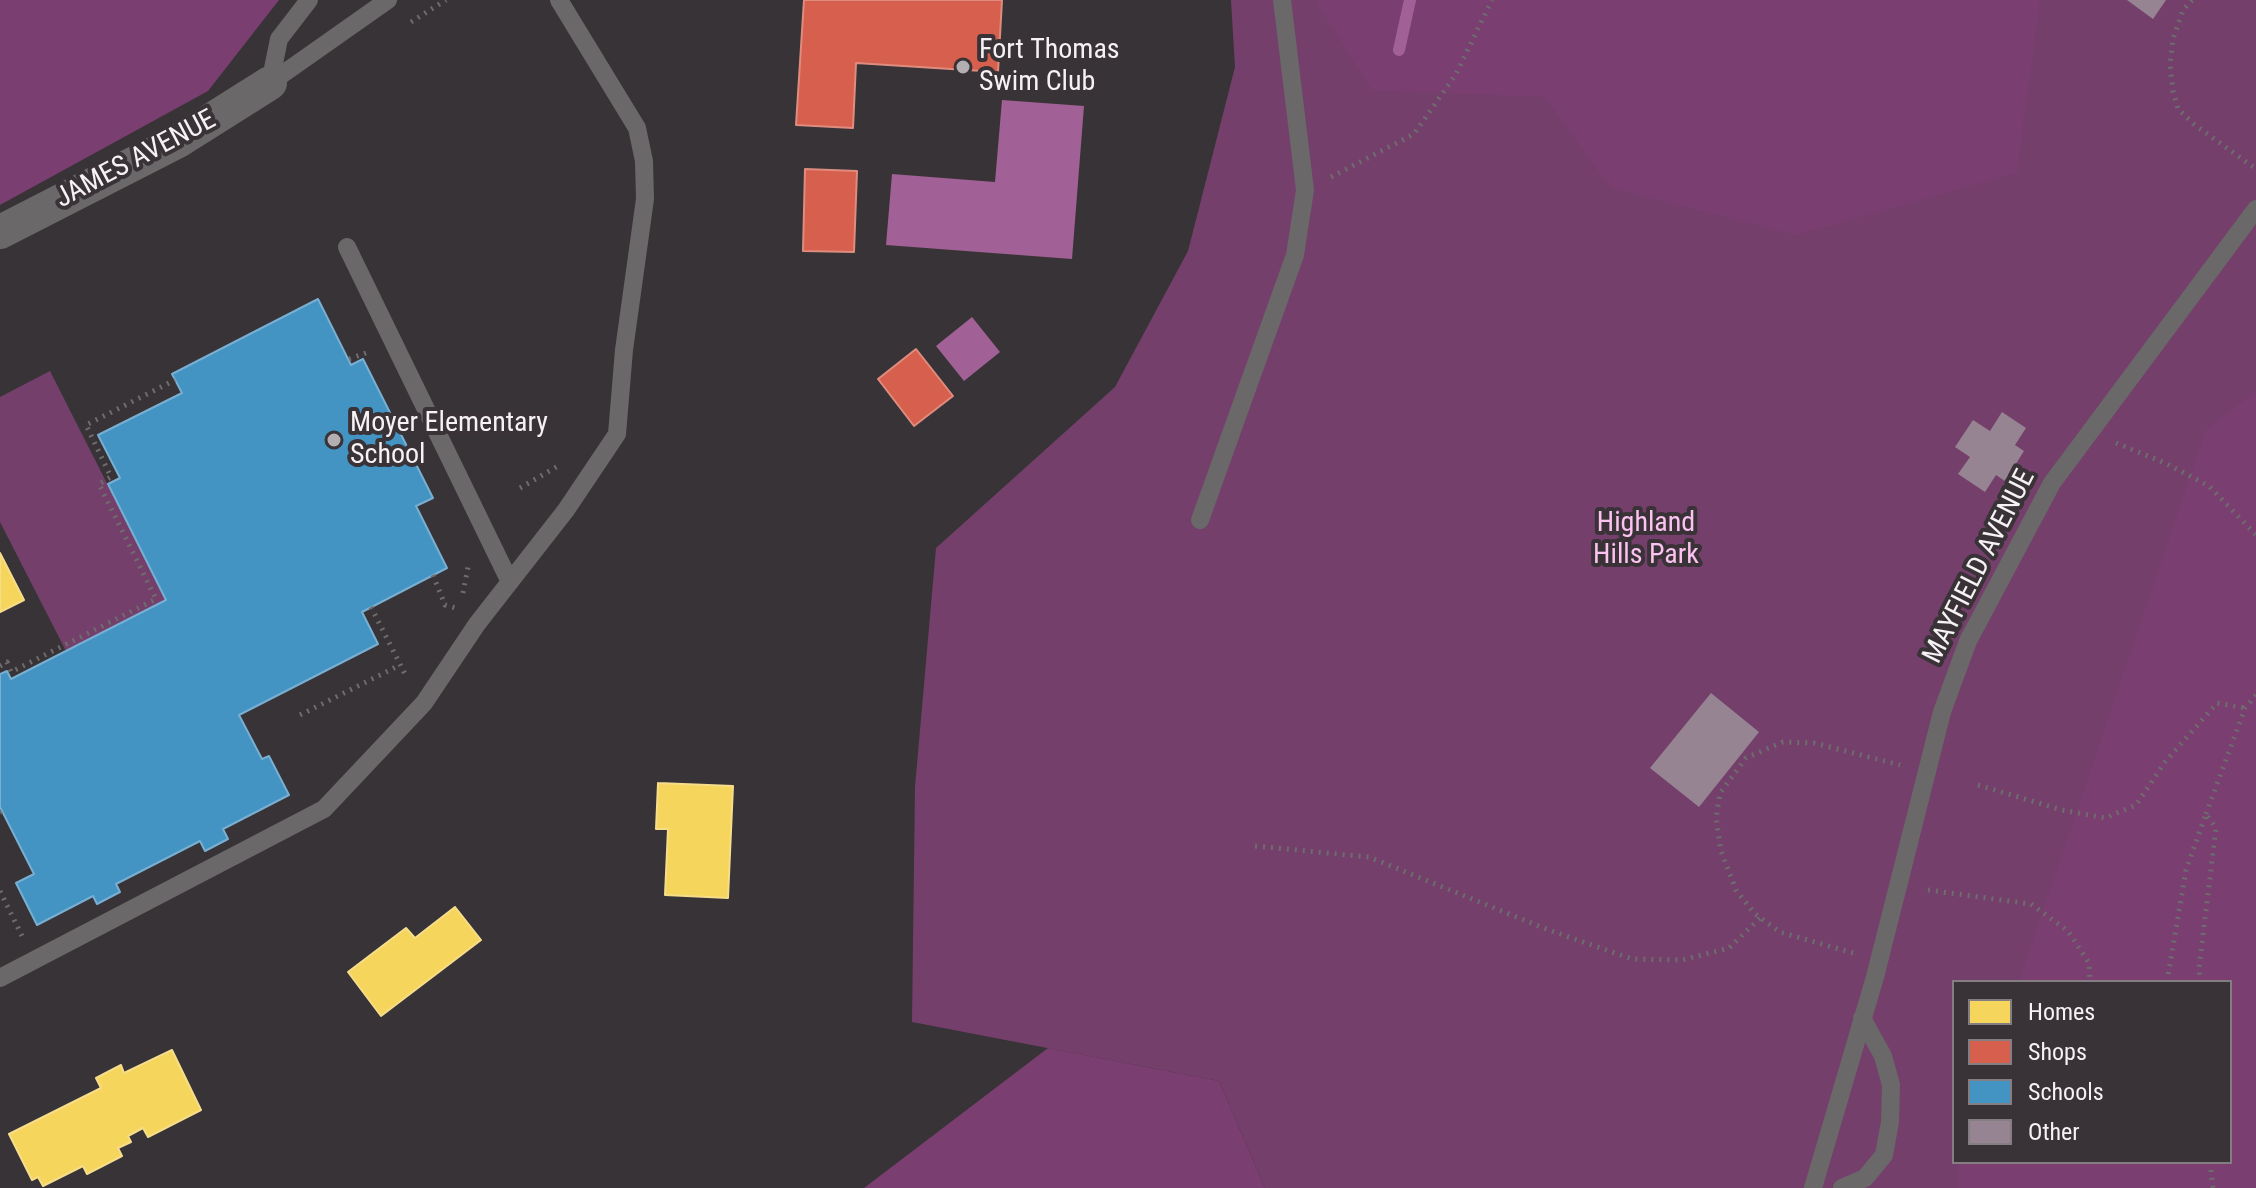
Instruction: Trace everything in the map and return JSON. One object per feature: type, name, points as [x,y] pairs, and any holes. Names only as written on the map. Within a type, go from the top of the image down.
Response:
[{"type":"street","name":"JAMES AVENUE","points":[[0,232],[178,141],[270,83]]},
{"type":"lane","points":[[270,83],[279,39],[309,0]]},
{"type":"lane","points":[[270,83],[388,0]]},
{"type":"lane","points":[[0,978],[324,809],[424,703],[477,624],[566,510],[617,434],[624,350],[645,199],[644,161],[637,128],[559,0]]},
{"type":"lane","points":[[1200,520],[1295,255],[1305,190],[1282,0]]},
{"type":"lane","name":"MAYFIELD AVENUE","points":[[1813,1188],[1879,959],[1942,712],[1968,641],[2052,483],[2256,209]]},
{"type":"lane","points":[[347,247],[510,582]]},
{"type":"lane","points":[[1842,1188],[1865,1178],[1884,1155],[1890,1122],[1891,1085],[1883,1056],[1862,1018]]},
{"type":"path","points":[[1305,190],[1414,134],[1456,74],[1492,0]]},
{"type":"path","points":[[2192,0],[2183,10],[2173,39],[2170,65],[2178,109],[2256,169]]},
{"type":"path","points":[[349,359],[366,352],[373,366]]},
{"type":"path","points":[[0,666],[7,662],[11,672],[156,599],[99,484],[111,477],[86,425],[175,380]]},
{"type":"path","points":[[2090,433],[2165,463],[2209,486],[2256,535]]},
{"type":"path","points":[[520,488],[560,465]]},
{"type":"path","points":[[450,620],[459,608],[468,569],[466,556]]},
{"type":"path","points":[[433,575],[445,605],[459,608]]},
{"type":"path","points":[[371,607],[406,676]]},
{"type":"path","points":[[300,715],[400,665]]},
{"type":"path","points":[[395,688],[415,665]]},
{"type":"path","points":[[2167,980],[2186,870],[2245,708],[2256,695]]},
{"type":"path","points":[[1978,785],[2062,810],[2105,818],[2136,805],[2165,762],[2217,703],[2245,708]]},
{"type":"path","points":[[1879,959],[1780,932],[1760,918],[1736,890],[1721,851],[1716,818],[1720,793],[1746,758],[1783,742],[1814,743],[1905,766]]},
{"type":"path","points":[[2200,980],[2216,828],[2206,814]]},
{"type":"path","points":[[1255,846],[1369,857],[1546,929],[1632,959],[1682,960],[1729,948],[1760,918]]},
{"type":"path","points":[[1898,885],[2031,904],[2068,931],[2089,963],[2090,980]]},
{"type":"path","points":[[0,891],[28,948]]},
{"type":"path","points":[[2210,1164],[2213,1188]]},
{"type":"green space","name":"Highland Hills Park","points":[[1231,0],[2256,0],[2256,1188],[1265,1188],[1219,1081],[912,1022],[915,787],[936,548],[1115,387],[1188,251],[1235,67]]},
{"type":"green space","points":[[50,371],[166,600],[66,651],[0,522],[0,397]]},
{"type":"shaded area","points":[[0,0],[279,0],[208,91],[0,205]]},
{"type":"shaded area","points":[[1318,0],[2040,0],[2017,173],[1796,235],[1610,187],[1545,97],[1372,90],[1320,8]]},
{"type":"shaded area","points":[[1002,100],[1084,106],[1072,259],[886,245],[892,174],[995,182]]},
{"type":"shaded area","points":[[972,317],[1000,352],[964,381],[936,346]]},
{"type":"shaded area","points":[[2256,391],[2256,1188],[1959,1188],[1958,1164],[2232,1164],[2232,980],[2020,980],[2206,430]]},
{"type":"shaded area","points":[[1048,1048],[1219,1081],[1265,1188],[864,1188]]},
{"type":"building: Homes","points":[[0,553],[24,600],[0,612]]},
{"type":"building: Homes","points":[[658,783],[733,786],[728,898],[665,895],[668,829],[656,829]]},
{"type":"building: Homes","points":[[455,907],[481,940],[381,1016],[348,972],[406,928],[415,938]]},
{"type":"building: Homes","points":[[172,1050],[201,1110],[148,1137],[143,1128],[128,1136],[131,1142],[118,1148],[122,1156],[87,1174],[83,1166],[43,1186],[38,1177],[32,1180],[9,1134],[101,1088],[96,1078],[121,1065],[124,1073]]},
{"type":"building: Shops","name":"Fort Thomas Swim Club","points":[[804,0],[1002,0],[998,72],[856,63],[853,128],[796,125]]},
{"type":"building: Shops","points":[[805,169],[857,171],[854,252],[803,251]]},
{"type":"building: Shops","points":[[916,349],[953,396],[914,426],[878,379]]},
{"type":"building: Schools","points":[[318,299],[351,365],[363,359],[433,498],[416,506],[447,568],[362,612],[378,644],[239,715],[262,759],[269,756],[289,795],[223,829],[228,839],[205,851],[200,841],[116,884],[120,892],[97,904],[93,896],[37,925],[16,883],[34,874],[0,807],[0,674],[7,671],[11,679],[166,600],[108,484],[120,478],[98,435],[182,393],[172,374]]},
{"type":"building: Other","points":[[2127,0],[2166,0],[2153,19]]},
{"type":"building: Other","points":[[2002,412],[2026,428],[2015,445],[2024,451],[2005,481],[1996,475],[1985,492],[1958,474],[1970,457],[1955,447],[1973,420],[1990,431]]},
{"type":"building: Other","points":[[1711,693],[1759,732],[1699,807],[1650,768]]},
{"type":"waterway","points":[[1399,50],[1410,0]]},
{"type":"place","name":"Fort Thomas Swim Club","points":[[963,67]]},
{"type":"place","name":"Moyer Elementary School","points":[[334,440]]}]
